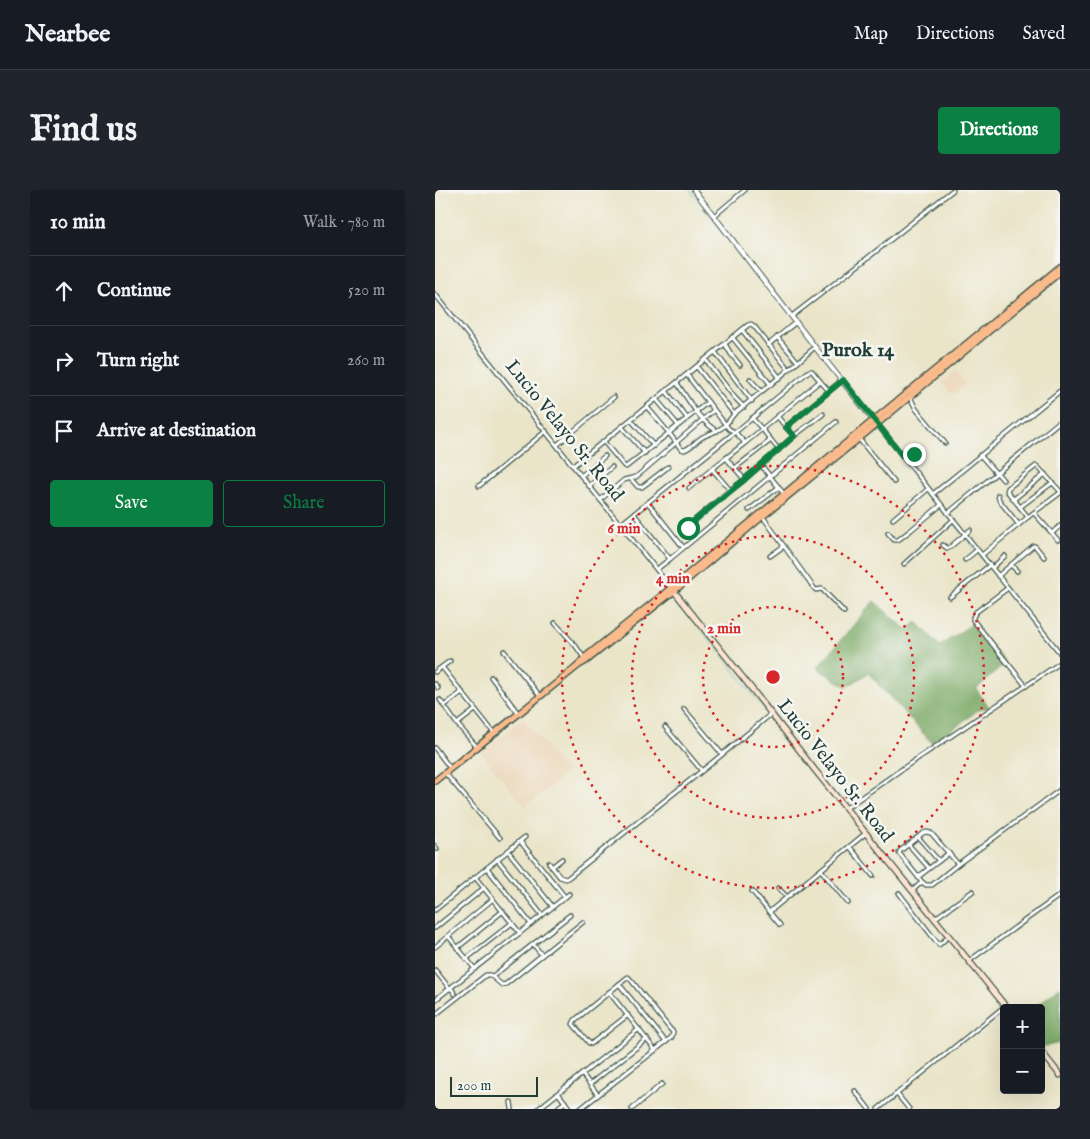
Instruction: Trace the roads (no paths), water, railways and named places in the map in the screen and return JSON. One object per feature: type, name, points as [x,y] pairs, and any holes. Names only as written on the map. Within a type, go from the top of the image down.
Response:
[{"type":"highway","points":[[579,665],[584,658],[673,589],[784,494],[875,422],[1060,267]]},
{"type":"highway","points":[[435,781],[586,661],[1060,272]]},
{"type":"main road","name":"Lucio Velayo Sr. Road","points":[[673,589],[1004,1004]]},
{"type":"main road","points":[[1045,1056],[1060,1075]]},
{"type":"street","points":[[694,190],[815,347],[1060,653]]},
{"type":"street","points":[[714,216],[745,190]]},
{"type":"street","points":[[792,316],[953,190]]},
{"type":"street","name":"Lucio Velayo Sr. Road","points":[[435,294],[673,589]]},
{"type":"street","points":[[769,345],[796,322]]},
{"type":"street","points":[[573,466],[748,325],[751,324],[789,370]]},
{"type":"street","points":[[742,330],[780,378]]},
{"type":"street","points":[[733,337],[771,385]]},
{"type":"street","points":[[777,337],[798,362]]},
{"type":"street","points":[[725,344],[740,365]]},
{"type":"street","points":[[647,407],[681,449],[686,450],[702,437],[726,425],[734,414],[780,378],[815,347]]},
{"type":"street","points":[[715,352],[752,400]]},
{"type":"street","points":[[706,360],[744,407]]},
{"type":"street","points":[[697,367],[734,414]]},
{"type":"street","points":[[620,525],[809,370],[829,391]]},
{"type":"street","points":[[687,375],[731,431],[735,432],[745,443]]},
{"type":"street","points":[[750,379],[762,392]]},
{"type":"street","points":[[689,488],[820,380]]},
{"type":"street","points":[[786,427],[843,380]]},
{"type":"street","points":[[677,383],[704,420],[717,431]]},
{"type":"street","points":[[666,391],[687,418]]},
{"type":"street","points":[[933,494],[1060,391]]},
{"type":"street","points":[[557,445],[614,396]]},
{"type":"street","points":[[909,397],[915,409],[945,443]]},
{"type":"street","points":[[656,399],[678,425]]},
{"type":"street","points":[[604,442],[625,467],[708,402]]},
{"type":"street","points":[[600,500],[624,480],[636,477],[714,410]]},
{"type":"street","points":[[694,538],[688,530],[689,525],[794,436],[823,414]]},
{"type":"street","points":[[777,416],[794,436]]},
{"type":"street","points":[[752,418],[779,450]]},
{"type":"street","points":[[631,420],[654,446]]},
{"type":"street","points":[[657,569],[835,422]]},
{"type":"street","points":[[947,513],[1058,422],[1060,427]]},
{"type":"street","points":[[622,427],[645,453]]},
{"type":"street","points":[[479,486],[546,431]]},
{"type":"street","points":[[859,438],[894,482]]},
{"type":"street","points":[[735,468],[771,440]]},
{"type":"street","points":[[906,460],[918,449]]},
{"type":"street","points":[[980,455],[1003,480]]},
{"type":"street","points":[[581,476],[605,456]]},
{"type":"street","points":[[727,458],[744,480]]},
{"type":"street","points":[[761,465],[784,494]]},
{"type":"street","points":[[982,555],[1060,492],[1045,474],[1035,466],[1008,488],[1007,491],[1028,517]]},
{"type":"street","points":[[589,486],[612,467]]},
{"type":"street","points":[[631,479],[638,487],[642,487],[668,467]]},
{"type":"street","points":[[712,470],[730,490]]},
{"type":"street","points":[[1014,499],[1045,474]]},
{"type":"street","points":[[1020,507],[1052,483]]},
{"type":"street","points":[[749,510],[779,487]]},
{"type":"street","points":[[893,519],[928,489]]},
{"type":"street","points":[[998,495],[999,500],[1019,525]]},
{"type":"street","points":[[648,503],[683,547]]},
{"type":"street","points":[[888,533],[894,540],[898,540],[941,505]]},
{"type":"street","points":[[1034,513],[1058,540]]},
{"type":"street","points":[[634,514],[670,559]]},
{"type":"street","points":[[763,516],[814,588],[816,590],[822,589],[844,612]]},
{"type":"street","points":[[903,564],[953,520]]},
{"type":"street","points":[[1052,532],[1060,526]]},
{"type":"street","points":[[943,545],[949,548],[970,530]]},
{"type":"street","points":[[770,556],[784,546]]},
{"type":"street","points":[[998,576],[1033,546],[1044,557]]},
{"type":"street","points":[[965,560],[977,550]]},
{"type":"street","points":[[950,597],[1005,556]]},
{"type":"street","points":[[1011,565],[1017,571]]},
{"type":"street","points":[[1008,588],[976,612],[973,620],[1026,686]]},
{"type":"street","points":[[555,622],[584,658]]},
{"type":"street","points":[[504,651],[540,696]]},
{"type":"street","points":[[435,672],[449,661]]},
{"type":"street","points":[[846,808],[1060,664]]},
{"type":"street","points":[[443,667],[494,734]]},
{"type":"street","points":[[491,677],[518,714]]},
{"type":"street","points":[[435,684],[438,688]]},
{"type":"street","points":[[443,706],[462,692]]},
{"type":"street","points":[[439,700],[477,747]]},
{"type":"street","points":[[684,709],[722,754]]},
{"type":"street","points":[[457,724],[475,710]]},
{"type":"street","points":[[549,863],[563,878],[569,877],[771,714]]},
{"type":"street","points":[[665,727],[701,771]]},
{"type":"street","points":[[435,748],[451,768]]},
{"type":"street","points":[[445,773],[500,838]]},
{"type":"street","points":[[958,864],[931,833],[926,832],[900,850],[899,853],[926,886],[932,885],[1060,790]]},
{"type":"street","points":[[769,912],[866,833]]},
{"type":"street","points":[[918,837],[939,861]]},
{"type":"street","points":[[435,910],[525,838]]},
{"type":"street","points":[[520,841],[565,897]]},
{"type":"street","points":[[908,844],[929,868]]},
{"type":"street","points":[[850,847],[873,876]]},
{"type":"street","points":[[508,851],[553,906]]},
{"type":"street","points":[[918,877],[949,853]]},
{"type":"street","points":[[552,867],[562,859]]},
{"type":"street","points":[[497,860],[542,916]]},
{"type":"street","points":[[487,868],[531,924]]},
{"type":"street","points":[[821,870],[848,903]]},
{"type":"street","points":[[475,877],[520,933]]},
{"type":"street","points":[[912,891],[922,882]]},
{"type":"street","points":[[435,928],[484,888]]},
{"type":"street","points":[[778,888],[787,897]]},
{"type":"street","points":[[752,891],[780,925]]},
{"type":"street","points":[[935,919],[973,891]]},
{"type":"street","points":[[899,893],[939,945],[949,936]]},
{"type":"street","points":[[435,1000],[569,894]]},
{"type":"street","points":[[969,962],[1060,895]]},
{"type":"street","points":[[435,947],[493,899]]},
{"type":"street","points":[[457,948],[503,911]]},
{"type":"street","points":[[493,976],[570,915]]},
{"type":"street","points":[[435,1016],[488,974],[504,986],[583,922]]},
{"type":"street","points":[[466,959],[512,923]]},
{"type":"street","points":[[448,936],[475,969]]},
{"type":"street","points":[[533,944],[542,955]]},
{"type":"street","points":[[435,970],[455,994]]},
{"type":"street","points":[[435,981],[440,977]]},
{"type":"street","points":[[580,1109],[672,1036],[673,1032],[628,977],[573,1024],[584,1038],[592,1044],[627,1016]]},
{"type":"street","points":[[619,984],[666,1042]]},
{"type":"street","points":[[609,992],[655,1050]]},
{"type":"street","points":[[879,1109],[1000,1012]]},
{"type":"street","points":[[538,1109],[639,1029]]},
{"type":"street","points":[[590,1084],[647,1039]]},
{"type":"street","points":[[582,1074],[598,1095]]},
{"type":"street","points":[[632,1109],[662,1084]]},
{"type":"street","points":[[855,1091],[869,1109]]},
{"type":"street","points":[[558,1093],[570,1109]]},
{"type":"street","points":[[897,1094],[909,1109]]},
{"type":"street","points":[[511,1102],[512,1109]]},
{"type":"street","points":[[556,1109],[565,1102]]},
{"type":"waterway","points":[[690,190],[699,201]]},
{"type":"waterway","points":[[702,205],[750,266]]},
{"type":"waterway","points":[[435,297],[485,359]]},
{"type":"waterway","points":[[943,509],[951,519]]},
{"type":"waterway","points":[[953,522],[962,533]]},
{"type":"waterway","points":[[965,536],[975,549]]},
{"type":"waterway","points":[[977,552],[987,564]]},
{"type":"waterway","points":[[679,601],[767,712]]},
{"type":"waterway","points":[[770,717],[784,734]]},
{"type":"waterway","points":[[971,967],[1000,1004]]},
{"type":"waterway","points":[[1045,1060],[1055,1072]]},
{"type":"waterway","points":[[1057,1075],[1060,1078]]},
{"type":"district","name":"Purok 14","points":[[858,350]]}]
